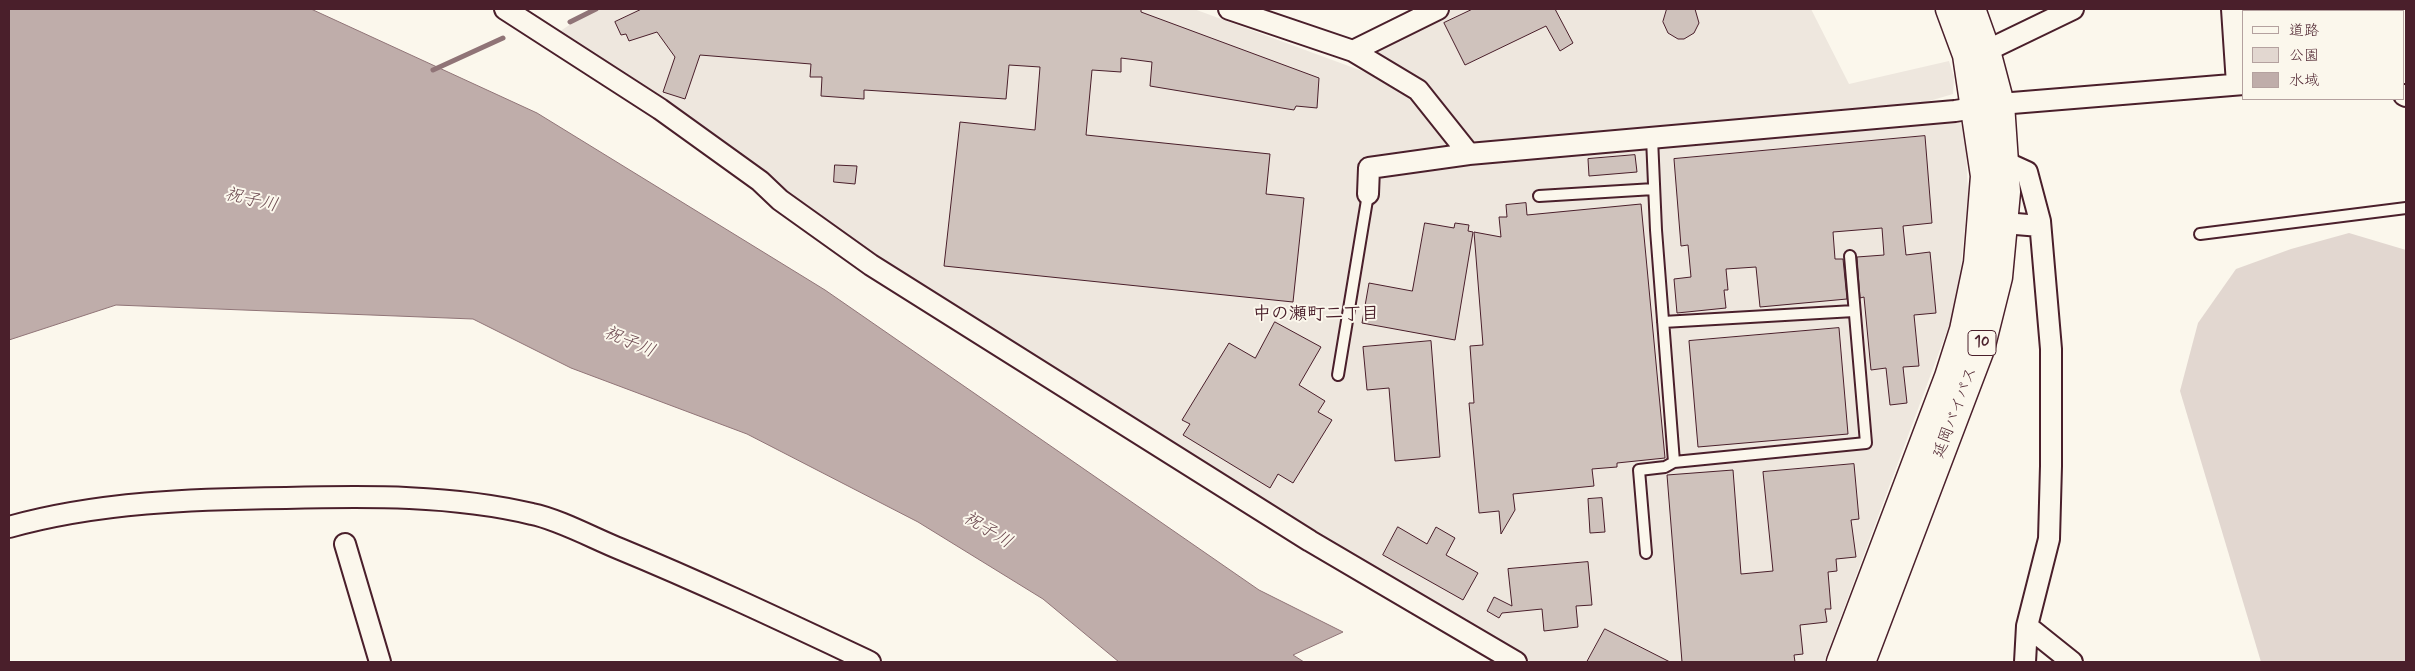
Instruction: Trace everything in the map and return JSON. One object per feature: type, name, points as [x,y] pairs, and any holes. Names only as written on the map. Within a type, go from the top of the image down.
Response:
[{"type":"highway","name":"延岡バイパス","points":[[1861,662],[1980,349],[1998,277],[2004,223],[2006,162],[1988,106],[1950,9]]},
{"type":"highway","name":"延岡バイパス","points":[[1841,662],[1949,377],[1964,330],[1978,263],[1988,106],[1986,51],[1971,9]]},
{"type":"street","points":[[505,9],[660,109],[760,181],[780,200],[871,265],[1310,541],[1516,662]]},
{"type":"street","points":[[1229,9],[1353,51],[1418,90],[1469,154]]},
{"type":"street","points":[[1353,51],[1438,9]]},
{"type":"street","points":[[1986,51],[2073,9]]},
{"type":"street","points":[[1368,194],[1369,168],[1469,154],[2240,84],[2232,9]]},
{"type":"street","points":[[2006,162],[2027,172],[2040,226],[2051,349],[2048,539],[2027,626],[2026,662]]},
{"type":"street","points":[[2004,223],[2040,226]]},
{"type":"street","points":[[9,527],[44,517],[159,502],[211,499],[369,496],[435,499],[534,514],[699,582],[870,662]]},
{"type":"street","points":[[345,544],[380,662]]},
{"type":"street","points":[[2027,626],[2072,662]]},
{"type":"lane","points":[[1652,138],[1674,462]]},
{"type":"lane","points":[[1539,196],[1654,189]]},
{"type":"lane","points":[[1338,375],[1368,194]]},
{"type":"lane","points":[[2200,234],[2406,208]]},
{"type":"lane","points":[[1646,553],[1638,470],[1665,466],[1674,462],[1866,443],[1850,256]]},
{"type":"lane","points":[[1663,322],[1854,311]]},
{"type":"shaded area","points":[[593,9],[1194,9],[1392,82],[1408,93],[1472,165],[1958,121],[1965,129],[1968,193],[1961,266],[1951,320],[1824,662],[1532,662],[1148,433],[842,235],[556,34]]},
{"type":"shaded area","points":[[1453,9],[1811,9],[1849,84],[1949,61],[1954,77],[1953,94],[1912,106],[1486,145],[1474,141],[1426,86],[1376,58],[1378,47]]},
{"type":"green space","points":[[2349,233],[2406,250],[2406,662],[2261,662],[2180,391],[2198,323],[2236,269],[2291,249]]},
{"type":"water","name":"祝子川","points":[[9,9],[311,9],[537,113],[825,290],[1259,590],[1343,632],[1293,655],[1304,662],[1119,662],[1043,599],[918,522],[747,434],[571,368],[473,319],[116,305],[9,340]]},
{"type":"building","points":[[642,9],[1141,9],[1141,12],[1319,78],[1317,108],[1296,106],[1294,110],[1150,86],[1152,62],[1121,58],[1121,72],[1092,70],[1086,135],[1270,154],[1266,194],[1304,198],[1293,302],[944,266],[960,122],[1035,130],[1040,67],[1009,65],[1006,99],[864,90],[864,99],[821,96],[822,77],[810,77],[811,64],[700,55],[685,99],[663,92],[675,57],[657,32],[629,41],[626,34],[621,35],[615,22]]},
{"type":"building","points":[[1473,9],[1555,9],[1573,43],[1560,51],[1546,26],[1465,65],[1444,23]]},
{"type":"building","points":[[1667,9],[1695,9],[1699,23],[1694,33],[1684,39],[1678,39],[1668,33],[1663,22]]},
{"type":"building","points":[[1925,136],[1932,223],[1903,226],[1906,255],[1930,252],[1936,313],[1914,315],[1919,366],[1903,367],[1907,403],[1890,405],[1886,368],[1871,370],[1864,297],[1860,298],[1857,257],[1884,255],[1882,228],[1833,232],[1835,259],[1843,259],[1847,299],[1760,307],[1756,267],[1726,269],[1728,290],[1724,290],[1726,308],[1677,313],[1674,279],[1691,277],[1688,245],[1681,246],[1674,159]]},
{"type":"building","points":[[1635,155],[1637,172],[1589,176],[1588,159]]},
{"type":"building","points":[[835,165],[857,166],[855,184],[834,182]]},
{"type":"building","points":[[1526,203],[1527,215],[1641,204],[1665,458],[1617,463],[1617,467],[1592,469],[1594,486],[1513,494],[1515,510],[1501,534],[1499,511],[1479,513],[1469,403],[1474,403],[1470,346],[1483,345],[1474,232],[1501,237],[1499,217],[1507,217],[1506,205]]},
{"type":"building","points":[[1425,223],[1454,228],[1455,223],[1469,225],[1468,231],[1473,232],[1455,340],[1362,323],[1369,283],[1412,291]]},
{"type":"building","points":[[1275,322],[1321,347],[1299,385],[1325,401],[1318,412],[1332,420],[1293,483],[1278,474],[1270,488],[1183,435],[1190,424],[1182,420],[1229,343],[1255,358]]},
{"type":"building","points":[[1839,328],[1848,434],[1698,447],[1689,341]]},
{"type":"building","points":[[1431,341],[1440,457],[1395,461],[1389,388],[1367,390],[1363,347]]},
{"type":"building","points":[[1854,464],[1859,519],[1851,520],[1856,557],[1836,559],[1837,571],[1828,572],[1831,609],[1825,609],[1827,622],[1800,625],[1803,654],[1794,655],[1795,662],[1682,662],[1667,475],[1733,470],[1741,574],[1773,571],[1763,472]]},
{"type":"building","points":[[1602,498],[1605,532],[1590,533],[1588,499]]},
{"type":"building","points":[[1398,527],[1427,544],[1436,527],[1455,538],[1446,555],[1478,573],[1463,600],[1383,555]]},
{"type":"building","points":[[1588,562],[1592,605],[1576,606],[1578,627],[1544,631],[1542,609],[1502,613],[1499,618],[1487,611],[1494,597],[1512,606],[1508,569]]},
{"type":"building","points":[[1605,629],[1670,662],[1587,662]]},
{"type":"waterway","points":[[570,22],[596,9]]},
{"type":"waterway","points":[[433,70],[503,38]]},
{"type":"district","name":"中の瀬町二丁目","points":[[1316,315]]}]
